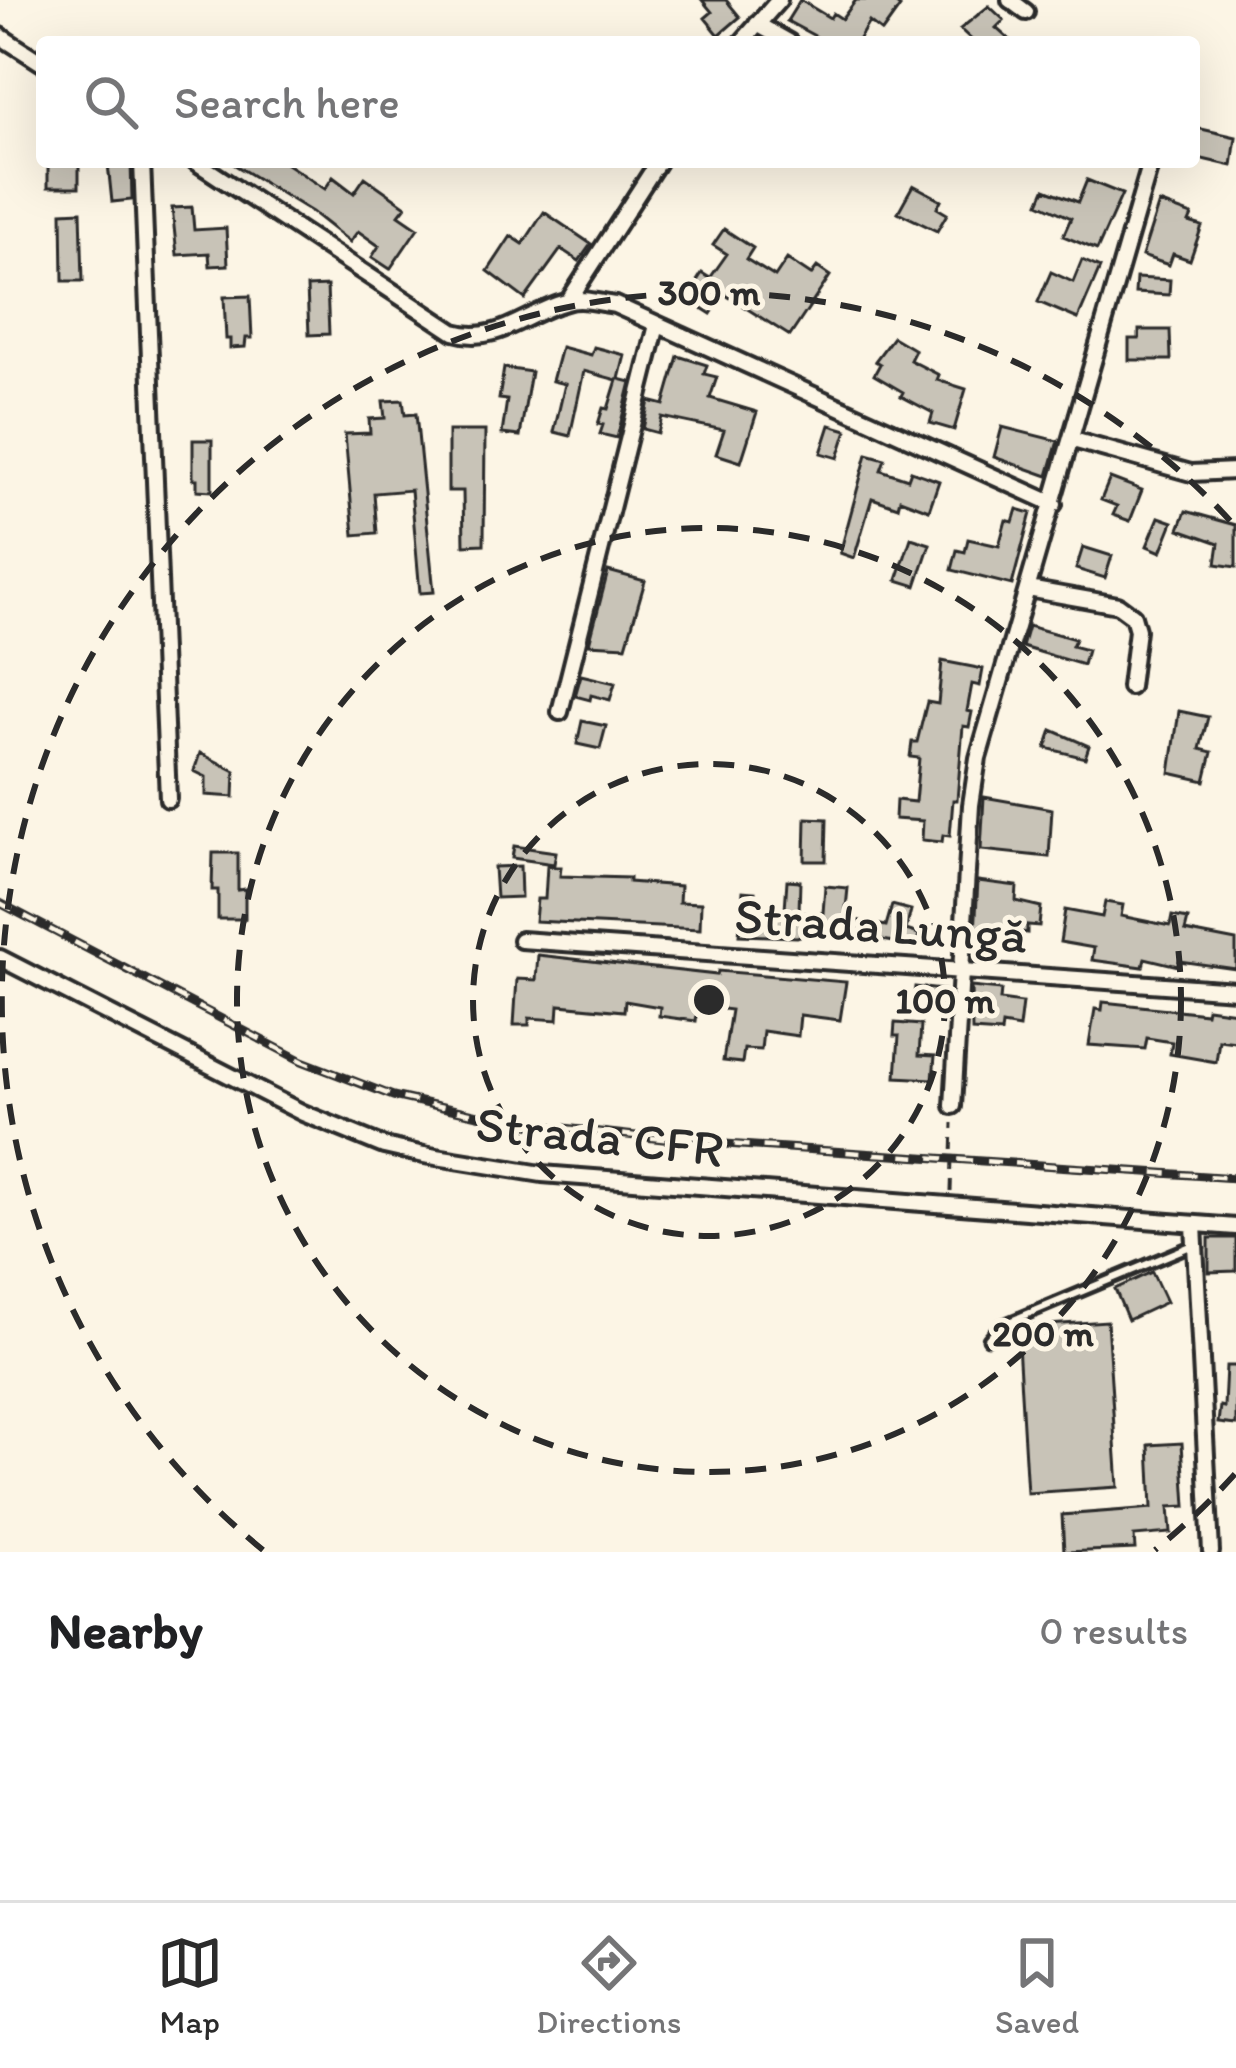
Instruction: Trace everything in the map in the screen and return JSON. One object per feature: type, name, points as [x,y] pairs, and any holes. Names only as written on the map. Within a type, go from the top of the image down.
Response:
[{"type":"street","points":[[747,36],[779,0]]},
{"type":"street","points":[[1010,0],[1026,12]]},
{"type":"street","points":[[757,23],[779,36]]},
{"type":"street","points":[[0,36],[36,59]]},
{"type":"street","points":[[142,168],[167,799]]},
{"type":"street","points":[[205,168],[454,332],[495,333],[569,300],[615,305],[1054,504]]},
{"type":"street","points":[[569,300],[654,168]]},
{"type":"street","points":[[953,1106],[971,805],[978,758],[1148,168]]},
{"type":"street","points":[[560,712],[658,325]]},
{"type":"street","points":[[1072,440],[1191,473],[1236,471]]},
{"type":"street","points":[[1028,589],[1118,605],[1133,616],[1137,630],[1130,687]]},
{"type":"street","name":"Strada Lungă","points":[[521,940],[1236,990]]},
{"type":"street","name":"Strada CFR","points":[[0,958],[303,1113],[384,1146],[542,1174],[1236,1227]]},
{"type":"street","points":[[1194,1225],[1211,1552]]},
{"type":"lane","points":[[988,1339],[999,1326],[1193,1245]]},
{"type":"path","points":[[950,1205],[953,1106]]},
{"type":"building","points":[[702,0],[726,0],[740,17],[719,35],[705,18],[712,12]]},
{"type":"building","points":[[800,0],[830,18],[833,13],[842,19],[856,0],[891,0],[900,7],[882,32],[869,22],[861,36],[815,36],[787,21]]},
{"type":"building","points":[[989,6],[1004,20],[996,28],[1005,36],[968,36],[960,29]]},
{"type":"building","points":[[1200,129],[1236,137],[1232,166],[1200,158]]},
{"type":"building","points":[[48,168],[79,168],[79,187],[48,187]]},
{"type":"building","points":[[108,168],[131,168],[132,200],[112,202]]},
{"type":"building","points":[[240,168],[293,168],[325,189],[333,177],[354,193],[365,177],[406,206],[399,215],[418,228],[390,269],[372,257],[379,246],[358,231],[350,242],[312,212]]},
{"type":"building","points":[[1087,180],[1122,194],[1097,250],[1063,236],[1071,218],[1039,203],[1045,189],[1078,202]]},
{"type":"building","points":[[913,185],[941,200],[937,208],[947,214],[937,231],[898,212]]},
{"type":"building","points":[[1159,203],[1192,215],[1189,222],[1202,226],[1190,260],[1173,254],[1169,265],[1142,256]]},
{"type":"building","points":[[192,207],[194,230],[226,228],[228,265],[210,266],[209,253],[177,255],[172,208]]},
{"type":"building","points":[[81,211],[83,281],[63,281],[62,212]]},
{"type":"building","points":[[544,212],[591,244],[579,261],[561,249],[525,299],[488,271],[511,236],[523,244]]},
{"type":"building","points":[[724,229],[753,248],[746,259],[775,277],[787,259],[811,275],[817,267],[830,276],[790,336],[724,294],[711,314],[686,298],[702,273],[710,278],[727,254],[713,245]]},
{"type":"building","points":[[1082,260],[1100,268],[1078,319],[1038,302],[1051,272],[1073,282]]},
{"type":"building","points":[[1136,278],[1170,280],[1169,295],[1135,293]]},
{"type":"building","points":[[327,286],[329,334],[309,335],[307,287]]},
{"type":"building","points":[[250,296],[252,338],[246,338],[245,347],[230,348],[224,297]]},
{"type":"building","points":[[1139,330],[1170,330],[1171,360],[1129,360],[1129,339],[1139,339]]},
{"type":"building","points":[[893,337],[915,350],[910,360],[939,375],[937,380],[966,389],[954,430],[930,423],[933,413],[874,375],[880,364],[875,361]]},
{"type":"building","points":[[561,347],[591,355],[594,347],[625,355],[619,379],[631,382],[617,438],[600,434],[603,425],[598,424],[617,380],[584,371],[570,436],[554,432],[565,384],[552,381]]},
{"type":"building","points":[[678,356],[707,365],[704,374],[717,377],[710,398],[757,412],[741,462],[716,454],[724,430],[662,417],[658,433],[643,429],[649,401],[664,405]]},
{"type":"building","points":[[504,368],[531,372],[520,436],[502,434],[507,400],[499,399]]},
{"type":"building","points":[[403,400],[405,415],[416,414],[434,592],[420,593],[411,490],[374,493],[377,533],[354,535],[345,434],[370,433],[369,419],[385,418],[383,401]]},
{"type":"building","points":[[830,425],[847,430],[838,458],[821,453]]},
{"type":"building","points":[[1002,427],[1058,441],[1048,476],[994,457]]},
{"type":"building","points":[[448,431],[485,431],[484,544],[464,545],[463,491],[448,491]]},
{"type":"building","points":[[193,440],[212,440],[212,491],[197,490]]},
{"type":"building","points":[[867,454],[885,459],[881,470],[908,479],[911,471],[939,481],[929,510],[900,499],[898,507],[872,498],[854,558],[840,553]]},
{"type":"building","points":[[1110,478],[1142,490],[1130,521],[1113,515],[1117,506],[1101,500]]},
{"type":"building","points":[[1017,509],[1031,513],[1012,585],[952,570],[957,550],[965,552],[968,539],[999,546],[1006,520],[1013,522]]},
{"type":"building","points":[[1186,511],[1236,525],[1236,567],[1216,564],[1219,543],[1179,529]]},
{"type":"building","points":[[1159,517],[1173,522],[1161,552],[1147,546]]},
{"type":"building","points":[[911,538],[930,544],[916,586],[897,580]]},
{"type":"building","points":[[1083,547],[1112,556],[1105,578],[1076,569]]},
{"type":"building","points":[[608,571],[645,581],[626,646],[589,644]]},
{"type":"building","points":[[1028,626],[1075,639],[1072,646],[1087,650],[1083,665],[1022,647]]},
{"type":"building","points":[[942,661],[983,669],[980,686],[972,684],[957,800],[953,800],[950,836],[943,835],[942,842],[922,840],[923,821],[895,819],[896,800],[915,802],[919,758],[910,757],[912,742],[917,742],[927,702],[938,704]]},
{"type":"building","points":[[581,675],[615,683],[610,700],[575,696]]},
{"type":"building","points":[[1179,711],[1208,717],[1200,749],[1212,752],[1205,781],[1170,773]]},
{"type":"building","points":[[582,721],[606,726],[600,749],[577,744]]},
{"type":"building","points":[[1052,730],[1089,746],[1085,758],[1046,748]]},
{"type":"building","points":[[200,753],[235,771],[234,797],[206,795],[206,777],[194,771]]},
{"type":"building","points":[[984,797],[1052,809],[1049,857],[981,850]]},
{"type":"building","points":[[806,818],[827,819],[826,861],[805,861]]},
{"type":"building","points":[[514,846],[556,852],[554,864],[512,858]]},
{"type":"building","points":[[213,853],[238,853],[238,890],[245,889],[245,919],[218,919],[218,890],[212,890]]},
{"type":"building","points":[[520,866],[521,897],[496,898],[494,867]]},
{"type":"building","points":[[547,866],[561,867],[560,876],[629,878],[629,882],[680,886],[679,902],[701,903],[700,929],[535,921],[537,899],[545,899]]},
{"type":"building","points":[[787,880],[800,881],[799,912],[823,913],[825,886],[848,888],[845,918],[886,926],[892,905],[911,910],[906,930],[919,934],[916,946],[838,932],[797,937],[739,935],[743,891],[755,892],[754,907],[785,909]]},
{"type":"building","points":[[978,881],[1017,886],[1016,901],[1041,907],[1039,926],[1027,925],[1027,933],[1012,931],[1009,953],[974,950]]},
{"type":"building","points":[[1105,902],[1123,905],[1121,916],[1170,926],[1172,916],[1188,919],[1185,931],[1236,941],[1236,969],[1179,961],[1178,966],[1145,958],[1143,967],[1092,960],[1094,948],[1060,942],[1065,910],[1102,917]]},
{"type":"building","points":[[538,955],[717,975],[718,971],[846,982],[840,1020],[800,1015],[798,1036],[763,1031],[761,1050],[744,1049],[742,1063],[723,1061],[731,1010],[698,1006],[696,1021],[659,1016],[660,1007],[625,1001],[624,1011],[559,1005],[558,1020],[529,1018],[529,1025],[514,1025],[517,979],[536,980]]},
{"type":"building","points":[[915,987],[943,990],[940,1012],[912,1009]]},
{"type":"building","points":[[971,987],[1001,990],[1000,1000],[1022,1003],[1019,1028],[1002,1025],[1001,1033],[972,1031]]},
{"type":"building","points":[[1103,1002],[1236,1012],[1236,1042],[1219,1040],[1216,1062],[1170,1054],[1172,1042],[1147,1038],[1145,1049],[1089,1045],[1095,1009],[1102,1010]]},
{"type":"building","points":[[895,1023],[921,1025],[919,1055],[935,1056],[933,1079],[896,1077],[899,1036],[894,1036]]},
{"type":"building","points":[[1209,1238],[1236,1238],[1236,1271],[1209,1272]]},
{"type":"building","points":[[1152,1272],[1166,1302],[1128,1320],[1115,1289]]},
{"type":"building","points":[[1107,1321],[1118,1487],[1027,1493],[1017,1327]]},
{"type":"building","points":[[1226,1366],[1236,1366],[1236,1425],[1218,1423],[1220,1406],[1224,1407]]},
{"type":"building","points":[[1182,1443],[1186,1506],[1169,1507],[1171,1533],[1134,1536],[1135,1549],[1064,1552],[1062,1515],[1152,1508],[1149,1445]]},
{"type":"railway","points":[[0,903],[302,1061],[393,1096],[510,1122],[681,1141],[1236,1178]]}]
